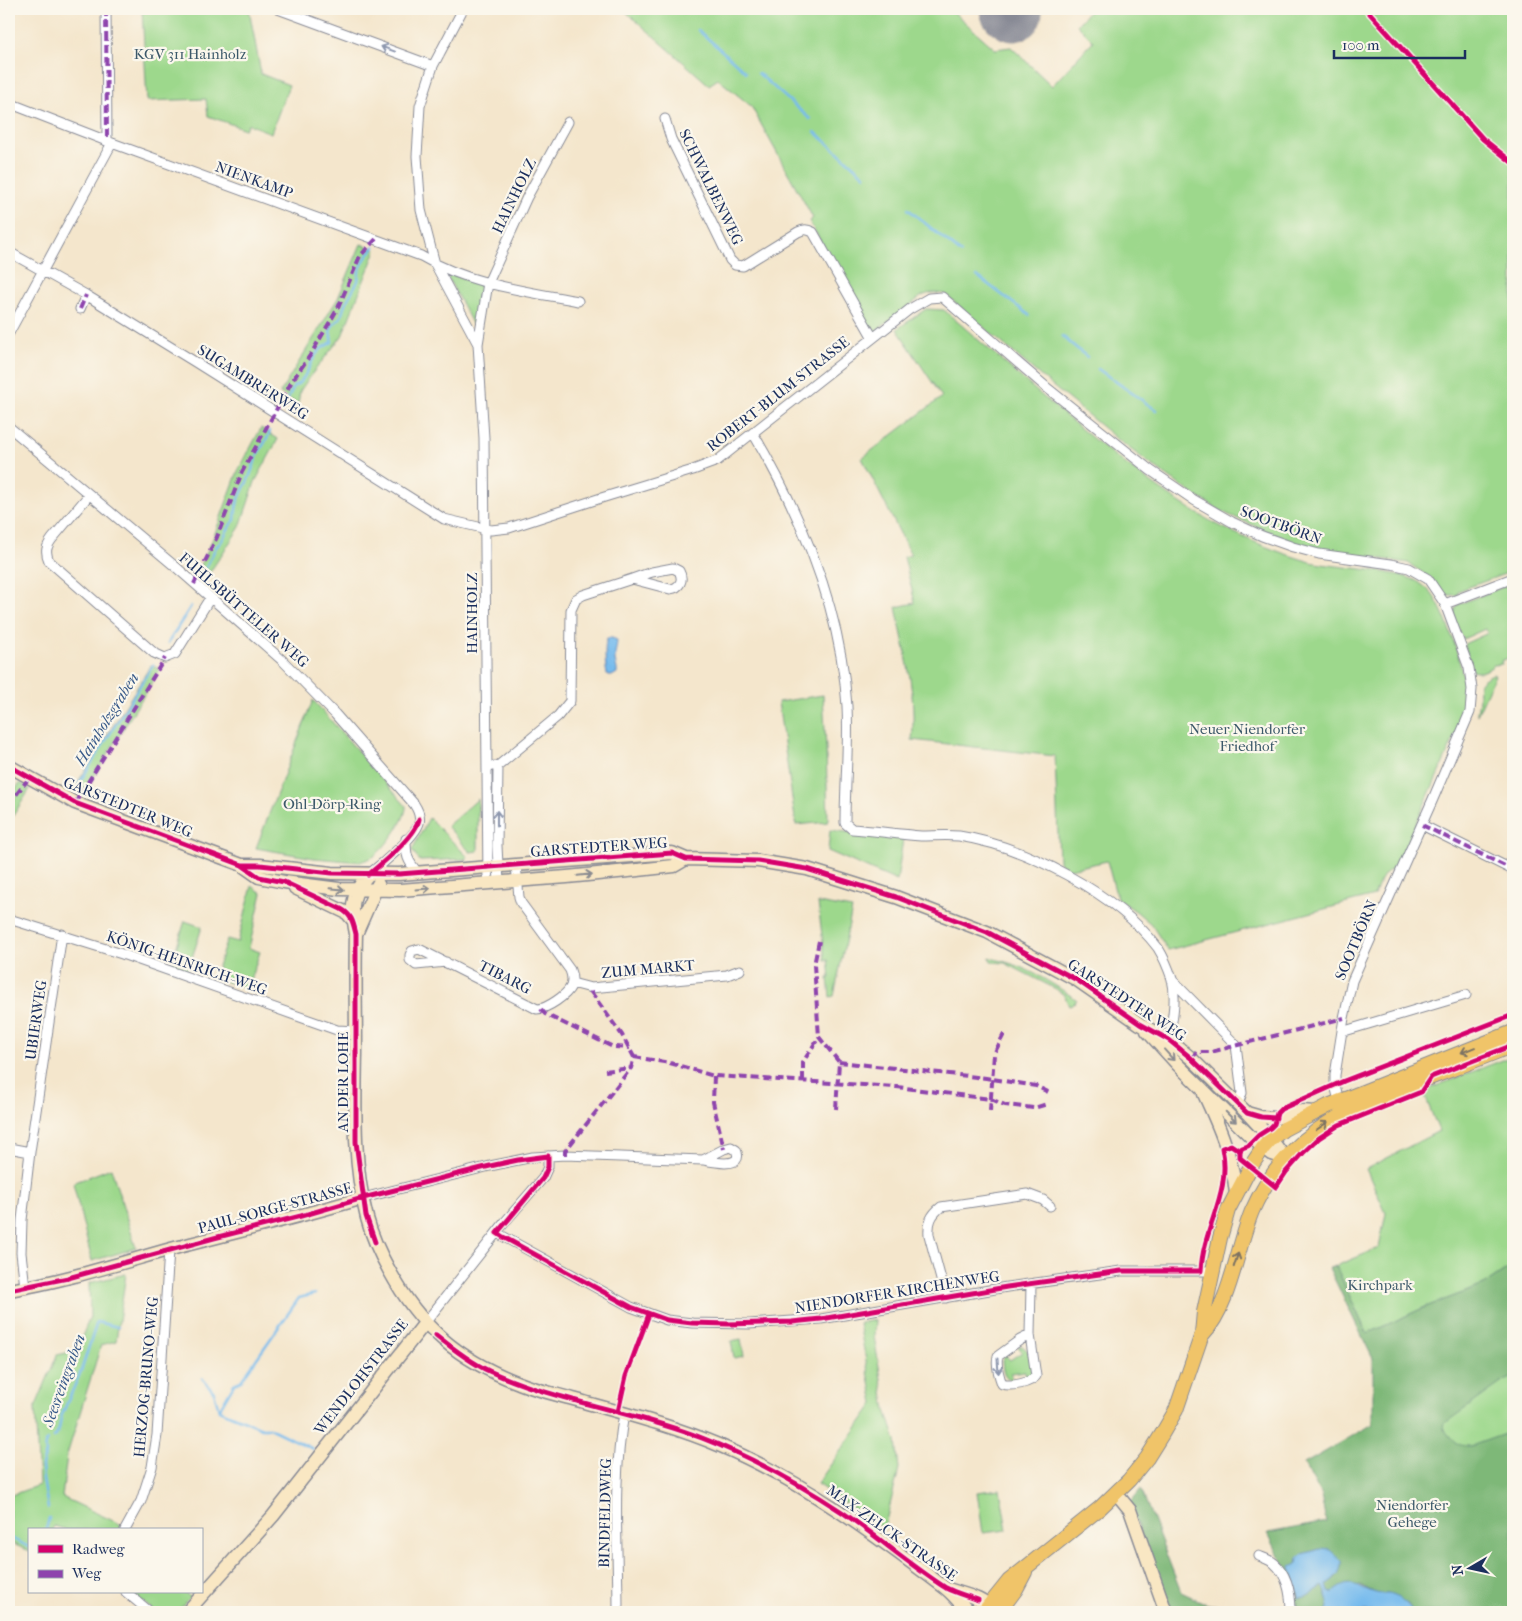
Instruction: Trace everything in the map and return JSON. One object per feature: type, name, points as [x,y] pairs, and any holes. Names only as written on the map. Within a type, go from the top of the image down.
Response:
[{"type":"main road","points":[[991,1611],[1009,1581],[1100,1508],[1130,1480],[1147,1458],[1176,1410],[1202,1334],[1212,1271],[1228,1210],[1251,1166],[1267,1144],[1284,1129],[1339,1101],[1513,1032]]},
{"type":"main road","points":[[1202,1334],[1208,1328],[1221,1306],[1251,1214],[1264,1188],[1285,1158],[1314,1132],[1344,1113],[1371,1100],[1513,1045]]},
{"type":"street","points":[[9,333],[109,141],[106,9]]},
{"type":"street","points":[[278,9],[434,66]]},
{"type":"street","name":"HAINHOLZ","points":[[463,9],[434,66],[420,106],[417,156],[421,210],[434,264],[478,344]]},
{"type":"street","name":"NIENKAMP","points":[[9,103],[421,256],[434,264],[488,284],[578,302]]},
{"type":"street","name":"SCHWALBENWEG","points":[[665,119],[671,139],[730,260],[736,265],[743,266],[798,232],[809,230],[813,232],[873,338]]},
{"type":"street","name":"HAINHOLZ","points":[[494,883],[487,766],[484,438],[478,344],[488,284],[527,198],[568,122]]},
{"type":"street","name":"SUGAMBRERWEG","points":[[9,252],[86,295],[444,519],[485,528]]},
{"type":"street","points":[[80,309],[86,295]]},
{"type":"street","name":"ROBERT-BLUM-STRASSE","points":[[485,528],[491,530],[509,528],[717,461],[910,309],[933,297]]},
{"type":"street","name":"SOOTBÖRN","points":[[933,297],[942,297],[1046,387],[1150,470],[1194,500],[1232,522],[1262,536],[1293,547],[1319,554],[1409,568],[1428,579],[1445,604],[1469,668],[1472,689],[1470,712],[1352,981],[1342,1029],[1335,1078],[1339,1101]]},
{"type":"street","name":"FUHLSBÜTTELER WEG","points":[[9,427],[251,632],[297,674],[414,804],[418,811],[419,822],[417,828],[368,875]]},
{"type":"street","points":[[753,433],[793,506],[824,589],[834,625],[847,705],[845,823],[852,829],[921,836],[958,836],[1002,847],[1074,879],[1132,920],[1159,949],[1172,980],[1174,1002],[1169,1040]]},
{"type":"street","points":[[90,495],[52,539],[47,547],[46,554],[49,561],[154,653],[165,658],[175,654],[210,598]]},
{"type":"street","points":[[487,766],[498,766],[558,716],[570,700],[570,624],[571,610],[576,600],[583,595],[652,572],[673,568],[679,570],[682,576],[681,584],[676,588],[670,589],[632,579]]},
{"type":"street","points":[[1445,604],[1513,578]]},
{"type":"street","name":"GARSTEDTER WEG","points":[[9,766],[76,803],[242,865],[259,876],[284,882],[356,890],[400,890],[674,866],[686,859]]},
{"type":"street","name":"HAINHOLZ","points":[[493,867],[498,766]]},
{"type":"street","points":[[1422,825],[1513,870]]},
{"type":"street","points":[[406,839],[406,853],[409,863],[418,873]]},
{"type":"street","name":"FUHLSBÜTTELER WEG","points":[[383,875],[393,853]]},
{"type":"street","name":"GARSTEDTER WEG","points":[[242,865],[260,865],[332,874],[383,875],[672,853],[686,859],[758,861],[807,869],[896,897],[987,932],[1077,980],[1140,1024],[1169,1040],[1191,1058],[1243,1108],[1272,1154],[1285,1158]]},
{"type":"street","points":[[516,865],[519,896],[522,903],[570,970],[572,983]]},
{"type":"street","points":[[356,890],[368,875]]},
{"type":"street","name":"AN DER LOHE","points":[[356,934],[383,875]]},
{"type":"street","name":"GARSTEDTER WEG","points":[[284,882],[341,909],[348,913],[353,920]]},
{"type":"street","name":"AN DER LOHE","points":[[356,890],[352,905],[356,934],[356,1142],[363,1198],[367,1221],[378,1249],[396,1283],[425,1323]]},
{"type":"street","name":"KÖNIG-HEINRICH-WEG","points":[[9,919],[62,934],[337,1030],[356,1031]]},
{"type":"street","name":"UBIERWEG","points":[[25,1287],[21,1253],[22,1220],[62,934]]},
{"type":"street","name":"TIBARG","points":[[446,962],[537,1009],[547,1007],[566,993],[572,983]]},
{"type":"street","name":"ZUM MARKT","points":[[572,983],[591,988],[727,976],[740,970]]},
{"type":"street","points":[[1172,980],[1236,1045],[1243,1108],[1261,1117],[1276,1118],[1302,1111],[1315,1112]]},
{"type":"street","points":[[1342,1029],[1348,1030],[1466,995]]},
{"type":"street","name":"GARSTEDTER WEG","points":[[1140,1024],[1178,1065],[1254,1140],[1267,1144]]},
{"type":"street","points":[[1200,1085],[1227,1146],[1236,1194]]},
{"type":"street","points":[[9,1148],[30,1152]]},
{"type":"street","name":"PAUL-SORGE-STRASSE","points":[[9,1290],[68,1278],[363,1198],[518,1160],[565,1155],[703,1160]]},
{"type":"street","name":"WENDLOHSTRASSE","points":[[187,1612],[273,1516],[425,1323],[543,1178],[548,1167],[548,1156]]},
{"type":"street","points":[[946,1298],[929,1235],[928,1226],[931,1217],[936,1211],[941,1207],[1027,1194],[1043,1200],[1050,1206]]},
{"type":"street","name":"NIENDORFER KIRCHENWEG","points":[[498,1233],[631,1307],[672,1321],[728,1324],[792,1322],[852,1314],[1121,1271],[1212,1271]]},
{"type":"street","name":"HERZOG-BRUNO-WEG","points":[[126,1528],[141,1501],[152,1467],[158,1427],[169,1250]]},
{"type":"street","points":[[1030,1335],[998,1356],[999,1376],[1002,1384],[1010,1385],[1033,1380],[1036,1376],[1030,1335],[1031,1284]]},
{"type":"street","name":"MAX-ZELCK-STRASSE","points":[[425,1323],[449,1346],[487,1370],[520,1384],[700,1437],[742,1455],[816,1496],[842,1513],[948,1589],[963,1607],[970,1612]]},
{"type":"street","name":"BINDFELDWEG","points":[[618,1612],[617,1474],[624,1414]]},
{"type":"street","points":[[1116,1493],[1130,1510],[1166,1612]]},
{"type":"street","points":[[1259,1556],[1273,1563],[1282,1573],[1288,1586],[1291,1612]]},
{"type":"street","name":"MAX-ZELCK-STRASSE","points":[[948,1589],[966,1595],[991,1611]]},
{"type":"street","name":"MAX-ZELCK-STRASSE","points":[[948,1589],[955,1612]]},
{"type":"street","points":[[128,1594],[150,1612]]},
{"type":"green space","name":"KGV 311 Hainholz","points":[[142,9],[249,9],[261,74],[289,85],[271,133],[248,124],[245,129],[208,116],[206,99],[147,101]]},
{"type":"green space","points":[[623,9],[950,9],[995,49],[1011,47],[1052,86],[1093,41],[1077,25],[1091,9],[1389,9],[1391,11],[1393,9],[1513,9],[1513,571],[1458,591],[1458,595],[1447,595],[1442,592],[1432,579],[1408,563],[1319,549],[1292,542],[1227,514],[1196,496],[1117,439],[945,294],[930,293],[922,296],[873,333],[809,221],[813,218],[751,106],[718,79],[709,85]]},
{"type":"green space","points":[[361,244],[376,250],[342,336],[300,391],[298,404],[280,393],[338,298]]},
{"type":"green space","points":[[448,273],[483,286],[477,327],[473,325],[448,278]]},
{"type":"green space","name":"Neuer Niendorfer Friedhof","points":[[926,309],[944,310],[1107,450],[1169,495],[1209,520],[1273,550],[1311,562],[1386,572],[1413,579],[1432,594],[1444,615],[1459,659],[1465,686],[1465,707],[1461,723],[1396,868],[1391,869],[1384,875],[1374,896],[1168,950],[1151,924],[1117,898],[1107,861],[1070,869],[1059,862],[1055,756],[912,740],[912,690],[896,607],[915,603],[904,557],[911,555],[862,458],[942,397],[897,329]]},
{"type":"green space","points":[[261,428],[278,439],[255,482],[240,527],[206,578],[198,572],[214,536],[238,471]]},
{"type":"green space","points":[[1513,583],[1513,656],[1501,661],[1502,664],[1494,665],[1484,671],[1472,671],[1464,644],[1488,633],[1485,629],[1463,639],[1455,621],[1456,608],[1459,604]]},
{"type":"green space","points":[[151,665],[160,669],[85,791],[75,787]]},
{"type":"green space","points":[[1493,674],[1495,675],[1477,715],[1480,682]]},
{"type":"green space","points":[[823,695],[828,822],[796,825],[778,702]]},
{"type":"green space","name":"Ohl-Dörp-Ring","points":[[313,700],[406,806],[403,818],[389,840],[374,856],[360,862],[314,858],[256,848]]},
{"type":"green space","points":[[20,783],[30,789],[9,822],[9,797]]},
{"type":"green space","points":[[478,799],[478,851],[470,852],[447,826]]},
{"type":"green space","points":[[429,818],[467,856],[467,859],[420,861],[412,850]]},
{"type":"green space","points":[[830,830],[903,839],[897,881],[828,851]]},
{"type":"green space","points":[[252,886],[262,893],[249,948],[260,952],[247,988],[214,978],[227,939],[238,942]]},
{"type":"green space","points":[[818,903],[852,909],[834,996],[830,997],[828,960],[825,960]]},
{"type":"green space","points":[[185,921],[202,927],[188,970],[171,964]]},
{"type":"green space","points":[[989,958],[1013,964],[1024,969],[1046,980],[1077,1000],[1069,1006],[1064,995],[1056,989],[1005,963],[991,962]]},
{"type":"green space","name":"Kirchpark","points":[[1513,1056],[1513,1267],[1484,1285],[1423,1308],[1367,1334],[1336,1266],[1379,1248],[1386,1213],[1366,1169],[1439,1131],[1423,1091]]},
{"type":"green space","points":[[111,1168],[136,1248],[92,1261],[73,1183]]},
{"type":"green space","name":"Niendorfer Gehege","points":[[1336,1266],[1367,1334],[1423,1308],[1484,1285],[1513,1267],[1513,1377],[1501,1383],[1445,1423],[1444,1429],[1455,1442],[1466,1446],[1471,1446],[1513,1431],[1513,1612],[1413,1612],[1408,1604],[1386,1594],[1377,1594],[1360,1585],[1332,1593],[1329,1592],[1327,1585],[1339,1574],[1320,1549],[1303,1554],[1292,1576],[1299,1598],[1306,1597],[1323,1586],[1328,1599],[1326,1612],[1294,1612],[1291,1580],[1268,1533],[1326,1522],[1321,1495],[1304,1464],[1373,1424],[1373,1359],[1329,1268]]},
{"type":"green space","points":[[126,1274],[116,1341],[101,1345],[67,1455],[62,1497],[122,1525],[121,1528],[61,1528],[54,1526],[53,1528],[28,1528],[28,1551],[9,1542],[9,1496],[39,1485],[35,1408],[57,1355],[76,1351],[90,1317],[89,1283]]},
{"type":"green space","points":[[1513,1284],[1513,1460],[1459,1457],[1404,1352]]},
{"type":"green space","points":[[875,1320],[874,1336],[886,1410],[896,1441],[899,1469],[884,1529],[817,1484],[874,1404],[859,1323]]},
{"type":"green space","points":[[741,1339],[744,1356],[734,1358],[731,1341]]},
{"type":"green space","points":[[1018,1346],[1022,1346],[1028,1351],[1033,1371],[1027,1378],[1025,1371],[1011,1373],[1012,1381],[1006,1378],[1002,1360],[1005,1355],[1010,1360],[1022,1352]]},
{"type":"green space","points":[[1000,1489],[1007,1530],[983,1533],[977,1492]]},
{"type":"green space","points":[[1141,1489],[1181,1592],[1207,1604],[1266,1612],[1171,1612],[1129,1504]]},
{"type":"green space","points":[[133,1594],[186,1594],[190,1597],[176,1612],[155,1612]]},
{"type":"water","points":[[607,638],[617,640],[615,659],[617,673],[612,676],[607,674],[606,670],[605,650]]},
{"type":"water","points":[[1320,1549],[1330,1550],[1342,1561],[1340,1572],[1327,1585],[1329,1592],[1332,1593],[1344,1585],[1350,1584],[1376,1593],[1396,1597],[1402,1600],[1413,1612],[1326,1612],[1328,1602],[1323,1586],[1306,1597],[1299,1598],[1291,1567],[1297,1564],[1298,1558],[1303,1554]]},
{"type":"waterway","points":[[698,30],[746,72]]},
{"type":"waterway","points":[[758,73],[810,119]]},
{"type":"waterway","points":[[815,132],[865,176]]},
{"type":"waterway","points":[[908,209],[961,253]]},
{"type":"waterway","name":"Hainholzgraben","points":[[284,407],[294,386],[302,380],[316,355],[322,348],[332,342],[330,331],[341,317],[345,304],[358,281],[359,271],[374,247]]},
{"type":"waterway","points":[[977,276],[1029,315]]},
{"type":"waterway","points":[[1062,336],[1087,357]]},
{"type":"waterway","points":[[1098,369],[1156,410]]},
{"type":"waterway","name":"Hainholzgraben","points":[[202,576],[216,547],[235,520],[239,498],[270,431]]},
{"type":"waterway","name":"Hainholzgraben","points":[[168,643],[191,606]]},
{"type":"waterway","name":"Hainholzgraben","points":[[78,785],[153,665]]},
{"type":"waterway","name":"Hainholzgraben","points":[[9,811],[11,806]]},
{"type":"waterway","points":[[219,1410],[234,1384],[241,1381],[299,1298],[315,1294]]},
{"type":"waterway","name":"Seesreingraben","points":[[54,1438],[81,1371],[97,1322],[118,1327]]},
{"type":"waterway","points":[[202,1378],[214,1392],[219,1410],[262,1428],[269,1428],[313,1449]]},
{"type":"waterway","name":"Seesreingraben","points":[[47,1440],[45,1443],[46,1453],[42,1465],[48,1508]]},
{"type":"waterway","name":"Seesreingraben","points":[[46,1528],[49,1518]]},
{"type":"waterway","name":"Seesreingraben","points":[[9,1537],[28,1546]]},
{"type":"runway","points":[[1009,9],[1013,12]]},
{"type":"marked path","points":[[106,9],[107,140]]},
{"type":"marked path","points":[[194,584],[217,537],[242,472],[292,381],[311,354],[338,308],[360,256],[376,239]]},
{"type":"marked path","points":[[80,309],[86,295]]},
{"type":"marked path","points":[[75,803],[165,658]]},
{"type":"marked path","points":[[9,804],[29,778]]},
{"type":"marked path","points":[[1422,825],[1513,870]]},
{"type":"marked path","points":[[819,941],[814,965],[819,1037],[839,1062],[836,1109]]},
{"type":"marked path","points":[[565,1155],[565,1151],[631,1068],[634,1057],[622,1035],[591,992],[591,988]]},
{"type":"marked path","points":[[541,1009],[545,1014],[613,1047],[630,1048]]},
{"type":"marked path","points":[[1191,1058],[1198,1052],[1211,1052],[1344,1018]]},
{"type":"marked path","points":[[990,1111],[994,1054],[1004,1034]]},
{"type":"marked path","points":[[803,1081],[803,1062],[819,1037]]},
{"type":"marked path","points":[[634,1057],[670,1063],[714,1076],[897,1087],[991,1099],[1005,1105],[1034,1108],[1047,1104]]},
{"type":"marked path","points":[[839,1062],[986,1078],[1036,1086],[1050,1093]]},
{"type":"marked path","points":[[605,1071],[631,1068]]},
{"type":"marked path","points":[[714,1076],[713,1102],[724,1149]]},
{"type":"cycle path","points":[[1366,9],[1483,139],[1513,163]]},
{"type":"cycle path","points":[[9,766],[75,803],[242,865],[260,865],[332,873],[399,874],[672,853],[686,859],[758,861],[807,869],[896,897],[987,932],[1077,980],[1140,1024],[1169,1040],[1191,1058],[1247,1113],[1261,1117],[1276,1118]]},
{"type":"cycle path","points":[[368,875],[405,841],[417,826],[419,819]]},
{"type":"cycle path","points":[[242,865],[259,877],[284,882],[341,909],[350,916],[353,922],[356,934],[356,1142],[366,1216],[375,1242]]},
{"type":"cycle path","points":[[1240,1151],[1274,1124],[1277,1113],[1281,1109],[1344,1081],[1513,1015]]},
{"type":"cycle path","points":[[1240,1151],[1240,1158],[1276,1187],[1303,1153],[1319,1138],[1339,1125],[1421,1092],[1431,1077],[1513,1045]]},
{"type":"cycle path","points":[[9,1290],[68,1278],[363,1198],[490,1166],[548,1156],[548,1167],[543,1178],[497,1233],[503,1237],[631,1307],[667,1320],[728,1324],[821,1319],[1007,1287],[1121,1271],[1201,1271],[1203,1255],[1223,1180],[1222,1148],[1231,1145],[1240,1151]]},
{"type":"cycle path","points":[[618,1412],[626,1376],[649,1314]]},
{"type":"cycle path","points":[[436,1335],[475,1363],[515,1382],[568,1399],[649,1420],[720,1445],[756,1462],[842,1512],[946,1588],[978,1600]]}]
